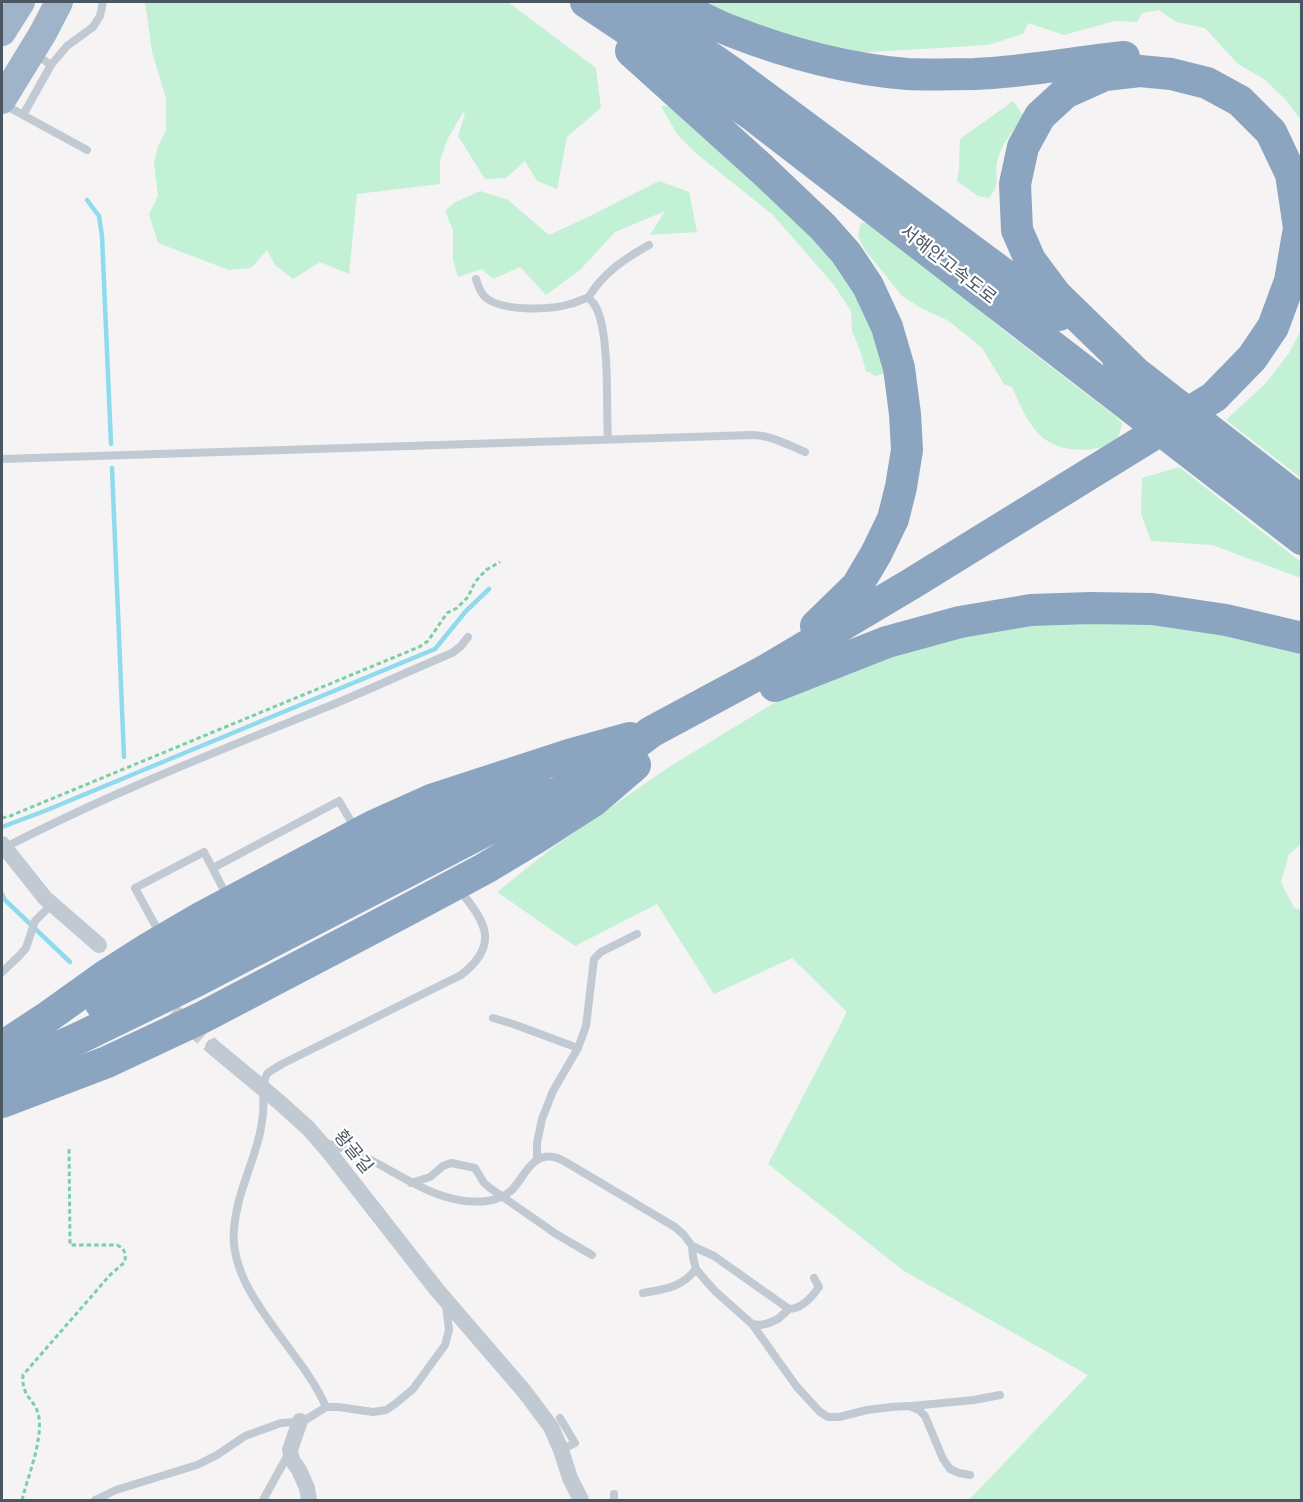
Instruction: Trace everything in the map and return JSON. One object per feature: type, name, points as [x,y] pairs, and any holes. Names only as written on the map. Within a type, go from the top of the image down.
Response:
[{"type":"highway","points":[[2,32],[21,2]]},
{"type":"highway","points":[[9,106],[42,58],[60,2]]},
{"type":"highway","points":[[576,2],[762,169],[823,227],[846,253],[868,286],[887,327],[899,368],[907,450],[893,519],[857,586],[772,678]]},
{"type":"highway","name":"서해안고속도로","points":[[586,2],[755,117],[1110,390],[1298,524]]},
{"type":"highway","name":"서해안고속도로","points":[[632,2],[734,74],[1134,371],[1298,524]]},
{"type":"highway","points":[[669,2],[730,30],[798,53],[846,65],[908,74],[976,74],[1134,56],[1171,57],[1210,67],[1249,87],[1273,109],[1294,140],[1302,157]]},
{"type":"highway","points":[[2,1092],[141,1026],[255,965],[441,871],[635,765],[772,678],[921,578],[1214,397],[1252,358],[1273,327],[1290,281],[1299,228],[1291,174],[1271,132],[1240,101],[1207,83],[1172,74],[1140,71],[1105,75],[1065,93],[1040,116],[1023,147],[1015,184],[1017,230],[1030,260],[1056,295],[1134,371]]},
{"type":"highway","points":[[2,1057],[407,843],[485,805],[772,678],[943,584],[1140,466],[1227,405],[1262,369],[1285,336],[1302,299]]},
{"type":"highway","points":[[772,678],[960,622],[1031,610],[1152,609],[1226,620],[1302,639]]},
{"type":"highway","points":[[2,1047],[162,940],[358,834],[431,800],[569,755],[651,732]]},
{"type":"highway","points":[[2,1072],[79,1038],[195,981],[561,791],[618,757],[651,732]]},
{"type":"highway","points":[[2,1102],[107,1062],[203,1017],[455,885],[593,801],[635,765]]},
{"type":"street","points":[[3,846],[45,898],[99,945]]},
{"type":"street","name":"황골길","points":[[213,1047],[264,1089],[320,1141],[445,1299],[524,1391],[551,1427],[570,1478],[581,1500]]},
{"type":"street","points":[[300,1421],[290,1450],[292,1460],[307,1488],[309,1500]]},
{"type":"lane","points":[[42,58],[67,46],[93,27],[100,16],[104,2]]},
{"type":"lane","points":[[9,106],[87,150]]},
{"type":"lane","points":[[476,279],[484,296],[494,303],[516,308],[547,308],[570,304],[588,298],[609,271],[626,257],[649,245]]},
{"type":"lane","points":[[588,298],[597,308],[602,325],[608,439]]},
{"type":"lane","points":[[2,459],[761,435],[805,452]]},
{"type":"lane","points":[[3,846],[106,799],[452,653],[468,637]]},
{"type":"lane","points":[[213,868],[339,801],[358,834]]},
{"type":"lane","points":[[162,940],[135,888],[204,852],[230,902]]},
{"type":"lane","points":[[94,1500],[116,1490],[197,1465],[217,1455],[244,1436],[281,1423],[307,1419],[326,1407],[307,1373],[256,1301],[240,1270],[234,1252],[233,1230],[238,1200],[259,1136],[263,1118],[265,1079],[268,1073],[282,1064],[461,975],[469,968],[480,955],[486,933],[483,922],[455,885]]},
{"type":"lane","points":[[2,972],[26,948],[33,926],[52,904]]},
{"type":"lane","points":[[537,1159],[537,1143],[542,1119],[553,1091],[578,1048],[586,1026],[594,959],[600,952],[637,934]]},
{"type":"lane","points":[[493,1018],[578,1048]]},
{"type":"lane","points":[[320,1141],[350,1150],[424,1190],[464,1200],[487,1201],[502,1197],[512,1190],[537,1159],[546,1156],[555,1157],[675,1227],[692,1246],[714,1256],[789,1309],[797,1309],[814,1294],[819,1287],[814,1278]]},
{"type":"lane","points":[[411,1183],[430,1177],[443,1166],[451,1163],[475,1168],[484,1182],[502,1197],[556,1234],[592,1255]]},
{"type":"lane","points":[[692,1246],[696,1269],[716,1292],[752,1324],[797,1387],[820,1412],[828,1417],[839,1417],[867,1410],[974,1400],[1000,1395]]},
{"type":"lane","points":[[643,1293],[671,1288],[683,1283],[696,1269]]},
{"type":"lane","name":"황골길","points":[[326,1407],[373,1412],[386,1410],[413,1389],[445,1344],[450,1330],[445,1299]]},
{"type":"lane","points":[[752,1324],[769,1323],[789,1309]]},
{"type":"lane","points":[[909,1406],[919,1410],[925,1416],[950,1469],[970,1475]]},
{"type":"lane","points":[[560,1419],[575,1443],[561,1450]]},
{"type":"lane","points":[[263,1500],[290,1450]]},
{"type":"path","points":[[2,818],[419,647],[428,641],[447,613],[458,608],[468,597],[475,582],[486,570],[500,562]]},
{"type":"path","points":[[22,1500],[39,1430],[39,1415],[25,1392],[22,1382],[23,1375],[104,1282],[125,1262],[126,1254],[123,1248],[117,1245],[70,1245],[69,1147]]},
{"type":"green space","points":[[145,2],[508,2],[596,68],[601,108],[567,137],[557,189],[537,181],[525,161],[506,178],[485,179],[458,136],[465,114],[463,112],[447,140],[440,161],[440,184],[357,194],[349,274],[320,262],[293,279],[275,265],[267,250],[251,268],[229,270],[158,243],[149,214],[158,196],[154,162],[158,146],[166,130],[166,98],[152,52]]},
{"type":"green space","points":[[695,2],[1301,2],[1301,120],[1285,99],[1264,79],[1238,64],[1205,28],[1176,22],[1159,10],[1142,13],[1137,22],[1115,21],[1064,35],[1028,23],[1023,34],[988,45],[839,54]]},
{"type":"green space","points":[[1013,101],[1024,117],[1001,150],[993,192],[989,198],[978,196],[957,181],[960,139]]},
{"type":"green space","points":[[661,106],[675,106],[778,195],[863,298],[885,373],[876,376],[866,371],[852,331],[851,311],[834,285],[773,215],[698,155],[677,134]]},
{"type":"green space","points":[[659,181],[689,192],[697,232],[650,235],[665,211],[615,232],[581,269],[546,295],[520,267],[493,279],[482,269],[458,277],[453,260],[453,230],[445,211],[454,203],[480,191],[508,200],[549,235]]},
{"type":"green space","points":[[861,223],[871,223],[1116,417],[1122,423],[1119,435],[1114,442],[1095,449],[1079,450],[1055,445],[1041,436],[1028,420],[1012,387],[1004,384],[982,348],[947,320],[902,296],[865,250],[858,236]]},
{"type":"green space","points":[[1301,330],[1302,478],[1226,420],[1266,383],[1289,353]]},
{"type":"green space","points":[[1179,467],[1301,562],[1301,578],[1212,545],[1151,541],[1141,514],[1142,478]]},
{"type":"green space","points":[[1098,614],[1301,648],[1301,844],[1289,854],[1281,882],[1294,908],[1302,910],[1301,1500],[969,1500],[1088,1375],[904,1271],[768,1164],[847,1012],[792,958],[714,994],[657,904],[575,946],[497,892],[552,848],[669,767],[769,706],[812,683],[953,632]]},
{"type":"waterway","points":[[87,200],[99,216],[102,236],[111,444]]},
{"type":"waterway","points":[[112,468],[124,757]]},
{"type":"waterway","points":[[2,827],[435,649],[466,611],[489,589]]},
{"type":"waterway","points":[[2,894],[5,900],[70,962]]},
{"type":"tunnel","points":[[155,995],[213,1047]]}]
